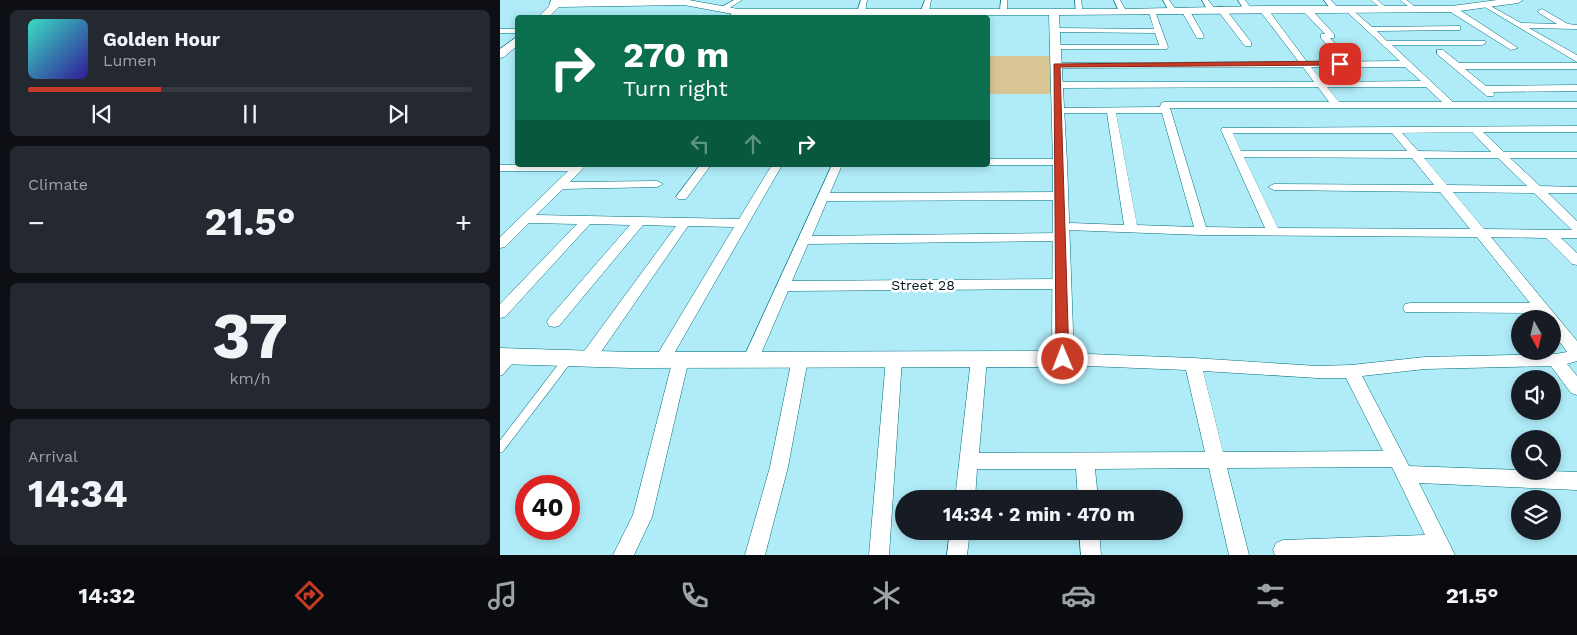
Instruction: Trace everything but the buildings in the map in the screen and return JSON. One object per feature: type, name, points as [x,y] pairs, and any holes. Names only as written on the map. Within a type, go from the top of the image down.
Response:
[{"type":"street","points":[[722,9],[739,0]]},
{"type":"street","points":[[864,0],[866,13]]},
{"type":"street","points":[[917,13],[928,0]]},
{"type":"street","points":[[1004,0],[1004,12]]},
{"type":"street","points":[[1078,0],[1080,12]]},
{"type":"street","points":[[1117,0],[1123,12]]},
{"type":"street","points":[[1166,0],[1173,11]]},
{"type":"street","points":[[1205,0],[1216,9],[1248,44]]},
{"type":"street","points":[[1241,0],[1248,9]]},
{"type":"street","points":[[1327,0],[1335,9]]},
{"type":"street","points":[[545,15],[556,2],[692,1],[722,9],[735,15],[917,13],[966,15],[1004,12],[1123,12],[1216,9],[1452,9],[1518,0]]},
{"type":"street","points":[[1485,5],[1577,59]]},
{"type":"street","points":[[1263,9],[1306,63],[1336,105]]},
{"type":"street","points":[[1306,9],[1331,36],[1324,36],[1340,54]]},
{"type":"street","points":[[1349,9],[1452,106]]},
{"type":"street","points":[[1452,9],[1514,48]]},
{"type":"street","points":[[1185,10],[1200,36]]},
{"type":"street","points":[[1056,47],[1164,47],[1151,11]]},
{"type":"street","points":[[1542,11],[1566,26]]},
{"type":"street","points":[[1054,12],[1061,196],[1066,232],[1062,284],[1063,359]]},
{"type":"street","points":[[1520,25],[1577,26]]},
{"type":"street","points":[[1371,30],[1457,28]]},
{"type":"street","points":[[1055,30],[1158,31]]},
{"type":"street","points":[[500,31],[515,37]]},
{"type":"street","points":[[500,54],[515,40]]},
{"type":"street","points":[[1385,43],[1482,44]]},
{"type":"street","points":[[1440,52],[1504,105]]},
{"type":"street","points":[[1057,85],[1149,74],[1306,63],[1408,64]]},
{"type":"street","points":[[1056,65],[1149,74],[1321,84],[1429,84]]},
{"type":"street","points":[[1457,66],[1577,66]]},
{"type":"street","points":[[1484,89],[1577,88]]},
{"type":"street","points":[[1201,231],[1164,105],[1577,105]]},
{"type":"street","points":[[1058,110],[1166,110]]},
{"type":"street","points":[[1111,110],[1131,228]]},
{"type":"street","points":[[1394,129],[1544,310]]},
{"type":"street","points":[[1474,129],[1577,228]]},
{"type":"street","points":[[1273,231],[1226,130],[1577,129]]},
{"type":"street","points":[[1238,154],[1577,155]]},
{"type":"street","points":[[990,162],[1060,162]]},
{"type":"street","points":[[500,168],[579,167]]},
{"type":"street","points":[[500,244],[579,167]]},
{"type":"street","points":[[682,197],[704,167]]},
{"type":"street","points":[[623,555],[642,517],[671,360],[776,167]]},
{"type":"street","points":[[752,359],[836,167]]},
{"type":"street","points":[[559,186],[656,184]]},
{"type":"street","points":[[1274,187],[1577,190]]},
{"type":"street","points":[[823,197],[1061,196]]},
{"type":"street","points":[[525,219],[744,223]]},
{"type":"street","points":[[500,312],[587,220]]},
{"type":"street","points":[[554,322],[639,222]]},
{"type":"street","points":[[578,358],[684,223]]},
{"type":"street","points":[[804,240],[1066,232],[1131,228],[1201,231],[1577,234]]},
{"type":"street","points":[[1550,234],[1577,261]]},
{"type":"street","name":"Street 28","points":[[784,286],[1062,284]]},
{"type":"street","points":[[1410,308],[1511,314]]},
{"type":"street","points":[[1561,327],[1571,336],[1575,350],[1575,355],[1561,358]]},
{"type":"street","points":[[504,361],[578,358],[671,360],[1063,359],[1193,364],[1282,370],[1351,370],[1424,363],[1555,360],[1577,388]]},
{"type":"street","points":[[755,555],[779,467],[800,359]]},
{"type":"street","points":[[879,555],[894,359]]},
{"type":"street","points":[[966,490],[979,360]]},
{"type":"street","points":[[1193,364],[1239,555]]},
{"type":"street","points":[[1283,550],[1443,550],[1351,370]]},
{"type":"street","points":[[1085,460],[1087,490]]},
{"type":"street","points":[[970,461],[1216,460],[1400,467],[1577,481]]},
{"type":"street","points":[[957,555],[959,540]]},
{"type":"street","points":[[1090,540],[1091,555]]},
{"type":"lane","points":[[1374,0],[1385,9]]},
{"type":"lane","points":[[1403,0],[1415,9]]},
{"type":"lane","points":[[500,448],[578,358]]},
{"type":"shaded area","points":[[990,56],[1055,56],[1058,94],[990,94]]},
{"type":"route","points":[[1063,359],[1061,196],[1056,65],[1340,64]]}]
